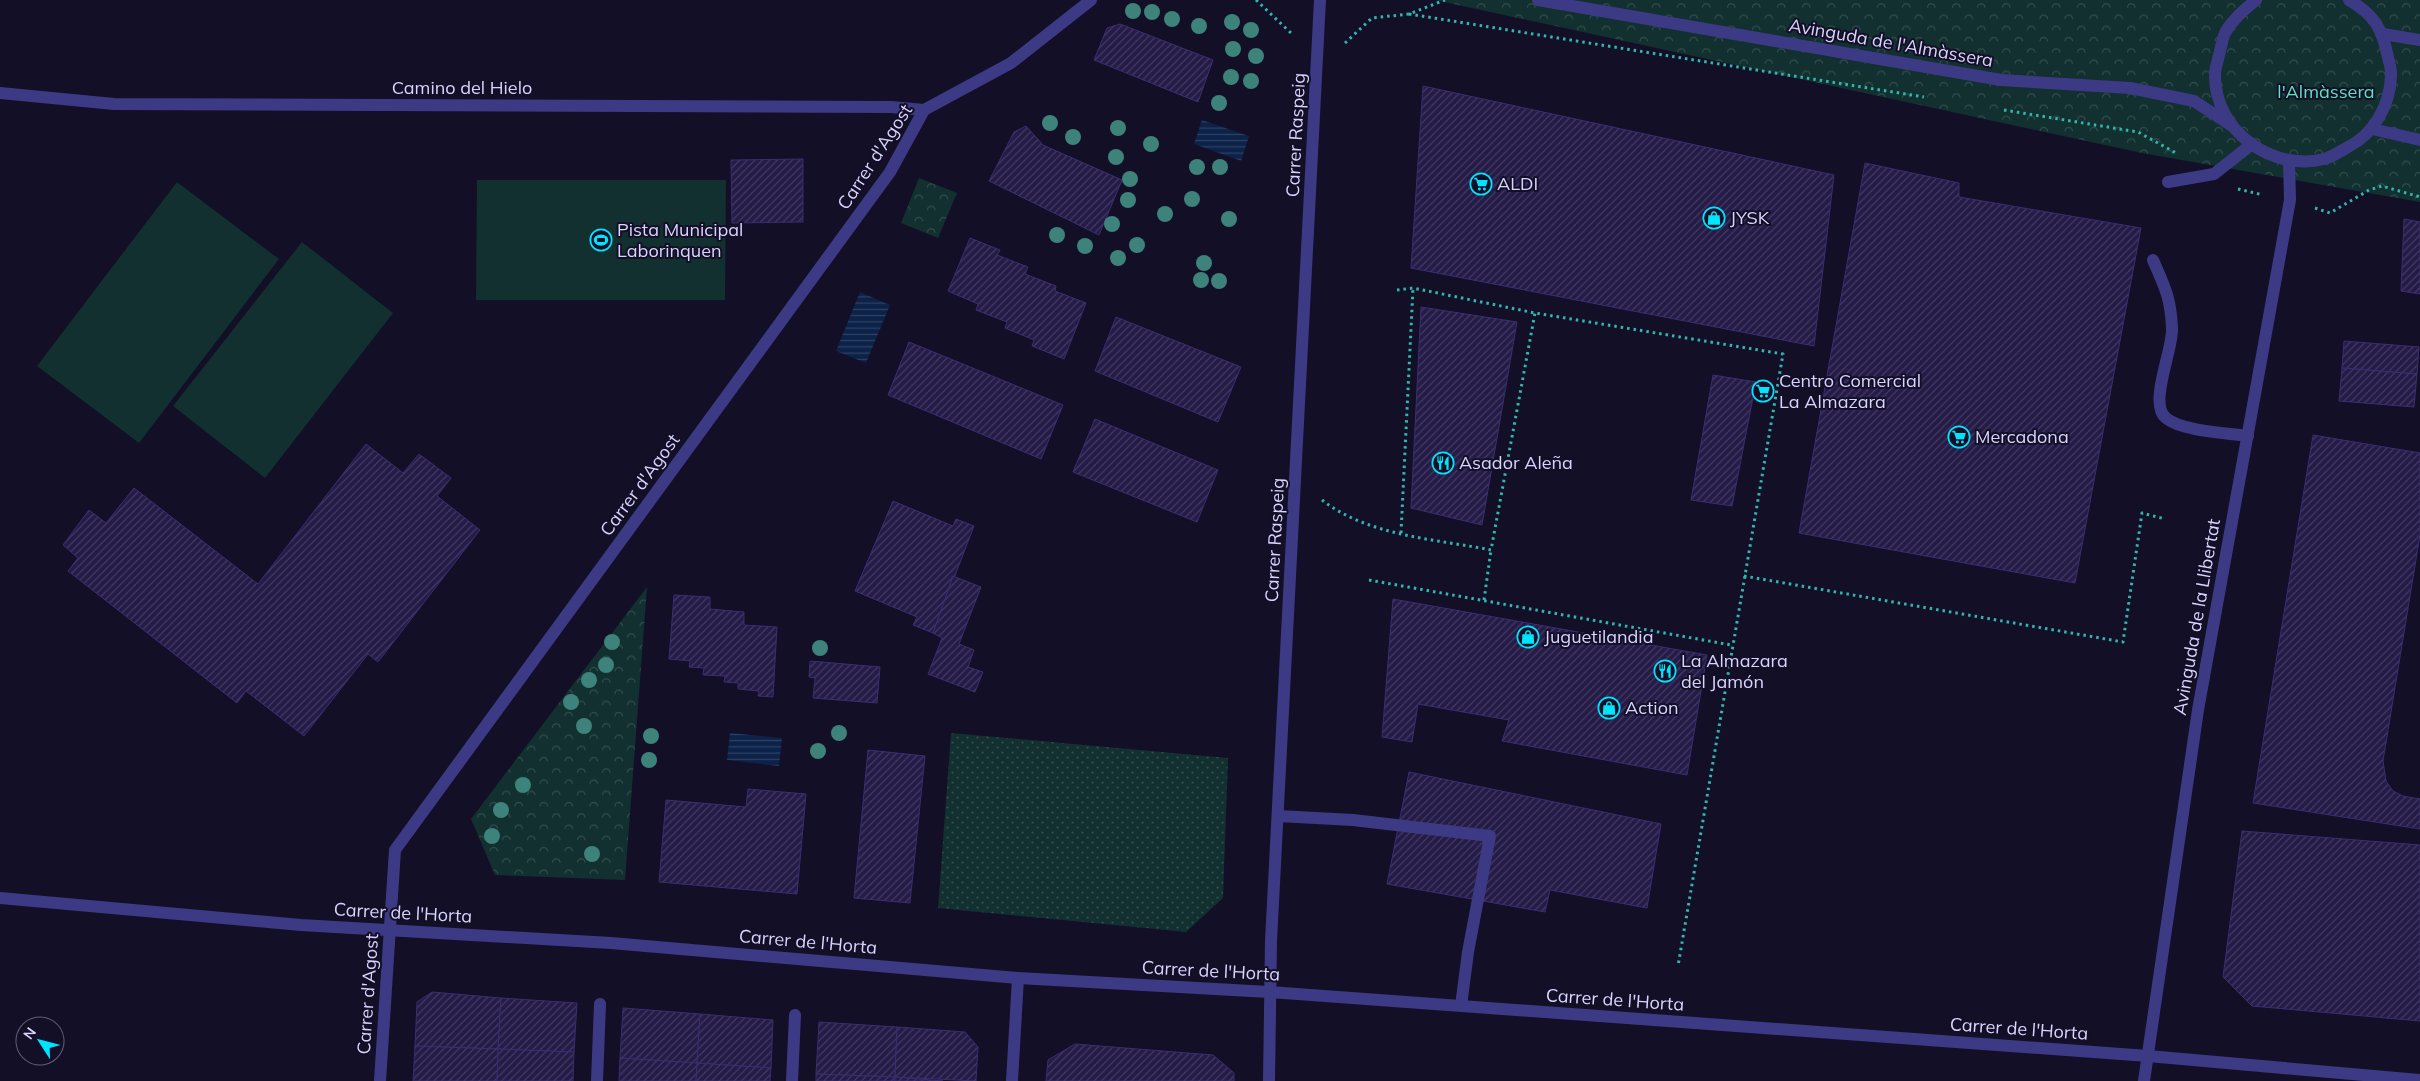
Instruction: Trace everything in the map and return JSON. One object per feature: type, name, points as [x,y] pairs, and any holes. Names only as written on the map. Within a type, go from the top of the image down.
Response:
[{"type":"street","name":"Carrer d'Agost","points":[[380,1081],[395,850],[890,172],[924,110],[1010,63],[1091,0]]},
{"type":"street","name":"Carrer Raspeig","points":[[1269,1081],[1269,992],[1320,0]]},
{"type":"street","name":"Avinguda de l'Almàssera","points":[[1538,0],[2001,80],[2130,88],[2194,101],[2232,126]]},
{"type":"street","points":[[2256,0],[2236,16],[2224,34],[2215,73],[2218,99],[2232,126],[2252,144],[2265,154],[2289,161],[2325,159],[2360,141],[2372,128],[2387,101],[2392,74],[2382,34],[2363,8],[2349,0]]},
{"type":"street","points":[[2382,34],[2420,40]]},
{"type":"street","name":"Camino del Hielo","points":[[0,94],[114,104],[891,107],[924,110]]},
{"type":"street","points":[[2372,128],[2420,140]]},
{"type":"street","points":[[2168,182],[2214,174],[2252,144]]},
{"type":"street","name":"Avinguda de la Llibertat","points":[[2144,1081],[2198,710],[2290,200],[2289,161]]},
{"type":"street","points":[[2153,260],[2169,296],[2172,332],[2158,404],[2164,417],[2176,424],[2248,436]]},
{"type":"street","points":[[1278,816],[1354,820],[1490,836],[1468,952],[1461,1006]]},
{"type":"street","name":"Carrer de l'Horta","points":[[0,898],[301,925],[611,943],[1018,978],[1269,992],[2148,1056],[2420,1080]]},
{"type":"street","points":[[1012,1081],[1018,978]]},
{"type":"street","points":[[597,1081],[600,1004]]},
{"type":"street","points":[[792,1081],[795,1015]]},
{"type":"path","points":[[1409,14],[1925,97]]},
{"type":"path","points":[[2003,110],[2138,132],[2242,191],[2290,200],[2330,213],[2370,190],[2382,186],[2420,197]]},
{"type":"path","points":[[1401,533],[1413,288]]},
{"type":"path","points":[[1397,290],[1413,288],[1534,313],[1783,354],[1678,966]]},
{"type":"path","points":[[1484,600],[1491,550],[1534,313]]},
{"type":"path","points":[[1295,478],[1336,510],[1373,527],[1491,550]]},
{"type":"path","points":[[1744,576],[2123,642],[2142,513],[2165,519]]},
{"type":"path","points":[[1369,580],[1732,644]]},
{"type":"green space","name":"l'Almàssera","points":[[1435,0],[2420,0],[2420,202],[2142,153]]},
{"type":"green space","points":[[919,178],[957,193],[938,238],[901,223]]},
{"type":"green space","name":"Pista Municipal Laborinquen","points":[[477,180],[726,180],[725,300],[476,300]]},
{"type":"green space","points":[[177,182],[279,259],[139,443],[37,366]]},
{"type":"green space","points":[[302,242],[393,313],[265,478],[173,406]]},
{"type":"green space","points":[[647,587],[625,880],[495,875],[471,819]]},
{"type":"green space","points":[[951,733],[1228,758],[1223,898],[1186,932],[938,908]]},
{"type":"water","points":[[1202,120],[1249,136],[1241,161],[1194,144]]},
{"type":"water","points":[[860,292],[890,305],[866,363],[836,351]]},
{"type":"water","points":[[730,733],[782,738],[779,766],[727,760]]},
{"type":"building","points":[[1120,24],[1213,60],[1198,102],[1094,60],[1107,28]]},
{"type":"building","points":[[1423,86],[1834,175],[1814,346],[1411,268]]},
{"type":"building","points":[[1026,126],[1043,145],[1122,180],[1099,235],[989,181],[1014,132]]},
{"type":"building","points":[[803,159],[803,222],[732,223],[731,160]]},
{"type":"building","name":"Mercadona","points":[[1865,163],[1959,183],[1959,197],[2141,228],[2075,583],[1799,533]]},
{"type":"building","points":[[2404,219],[2420,222],[2420,294],[2401,291]]},
{"type":"building","points":[[970,238],[1000,250],[997,255],[1028,267],[1025,274],[1056,286],[1055,291],[1086,303],[1064,359],[1032,346],[1034,340],[1005,328],[1007,322],[976,310],[978,304],[948,291]]},
{"type":"building","points":[[1421,307],[1517,322],[1482,525],[1411,508]]},
{"type":"building","points":[[1116,317],[1241,367],[1218,422],[1095,371]]},
{"type":"building","points":[[2344,341],[2419,347],[2417,374],[2342,368]]},
{"type":"building","points":[[909,342],[1063,405],[1041,459],[888,395]]},
{"type":"building","points":[[2342,368],[2417,374],[2414,407],[2339,401]]},
{"type":"building","points":[[1713,375],[1756,382],[1732,506],[1691,500]]},
{"type":"building","points":[[1095,419],[1218,470],[1197,522],[1073,472]]},
{"type":"building","points":[[2313,435],[2420,453],[2420,535],[2383,761],[2386,781],[2393,791],[2403,796],[2420,799],[2420,829],[2253,803]]},
{"type":"building","points":[[366,444],[403,473],[419,454],[451,478],[437,496],[480,530],[378,662],[368,654],[304,736],[246,691],[237,703],[68,571],[78,558],[63,545],[89,510],[106,523],[134,488],[258,584]]},
{"type":"building","points":[[893,501],[953,526],[956,519],[974,526],[933,633],[913,625],[917,617],[855,591]]},
{"type":"building","points":[[953,576],[981,587],[959,644],[974,650],[968,667],[983,672],[975,692],[928,674],[942,638],[933,633]]},
{"type":"building","points":[[674,595],[710,597],[710,609],[744,612],[744,625],[777,627],[773,697],[758,696],[759,691],[738,689],[738,683],[724,682],[725,676],[703,675],[704,668],[689,667],[690,661],[669,659]]},
{"type":"building","points":[[1393,599],[1707,655],[1687,775],[1502,741],[1509,720],[1418,704],[1412,742],[1382,737]]},
{"type":"building","points":[[810,661],[880,667],[877,703],[813,698],[815,678],[809,677]]},
{"type":"building","points":[[868,750],[925,756],[910,903],[854,898]]},
{"type":"building","points":[[1409,772],[1661,824],[1647,908],[1550,890],[1545,912],[1387,884]]},
{"type":"building","points":[[748,789],[806,794],[797,894],[659,882],[666,800],[746,807]]},
{"type":"building","points":[[2242,831],[2420,845],[2420,1021],[2252,1006],[2223,977]]},
{"type":"building","points":[[432,992],[501,998],[498,1049],[415,1046],[417,1002]]},
{"type":"building","points":[[501,998],[577,1003],[574,1052],[498,1049]]},
{"type":"building","points":[[623,1008],[700,1014],[697,1063],[620,1058]]},
{"type":"building","points":[[700,1014],[773,1020],[771,1068],[697,1063]]},
{"type":"building","points":[[819,1022],[897,1027],[895,1077],[816,1074]]},
{"type":"building","points":[[897,1027],[965,1032],[978,1047],[976,1081],[895,1077]]},
{"type":"building","points":[[1075,1044],[1213,1055],[1234,1073],[1234,1081],[1046,1081],[1048,1060]]},
{"type":"building","points":[[415,1046],[498,1049],[497,1081],[413,1081]]},
{"type":"building","points":[[498,1049],[574,1052],[573,1081],[497,1081]]},
{"type":"building","points":[[620,1058],[697,1063],[696,1081],[619,1081]]},
{"type":"building","points":[[697,1063],[771,1068],[770,1081],[696,1081]]},
{"type":"building","points":[[816,1074],[895,1077],[895,1081],[816,1081]]},
{"type":"building","points":[[895,1077],[943,1081],[895,1081]]},
{"type":"place","name":"ALDI","points":[[1481,184]]},
{"type":"place","name":"JYSK","points":[[1714,218]]},
{"type":"place","name":"Pista Municipal Laborinquen","points":[[601,240]]},
{"type":"place","name":"Centro Comercial La Almazara","points":[[1763,391]]},
{"type":"place","name":"Mercadona","points":[[1959,437]]},
{"type":"place","name":"Asador Aleña","points":[[1443,463]]},
{"type":"place","name":"Juguetilandia","points":[[1528,637]]},
{"type":"place","name":"La Almazara del Jamón","points":[[1665,671]]},
{"type":"place","name":"Action","points":[[1609,708]]}]
